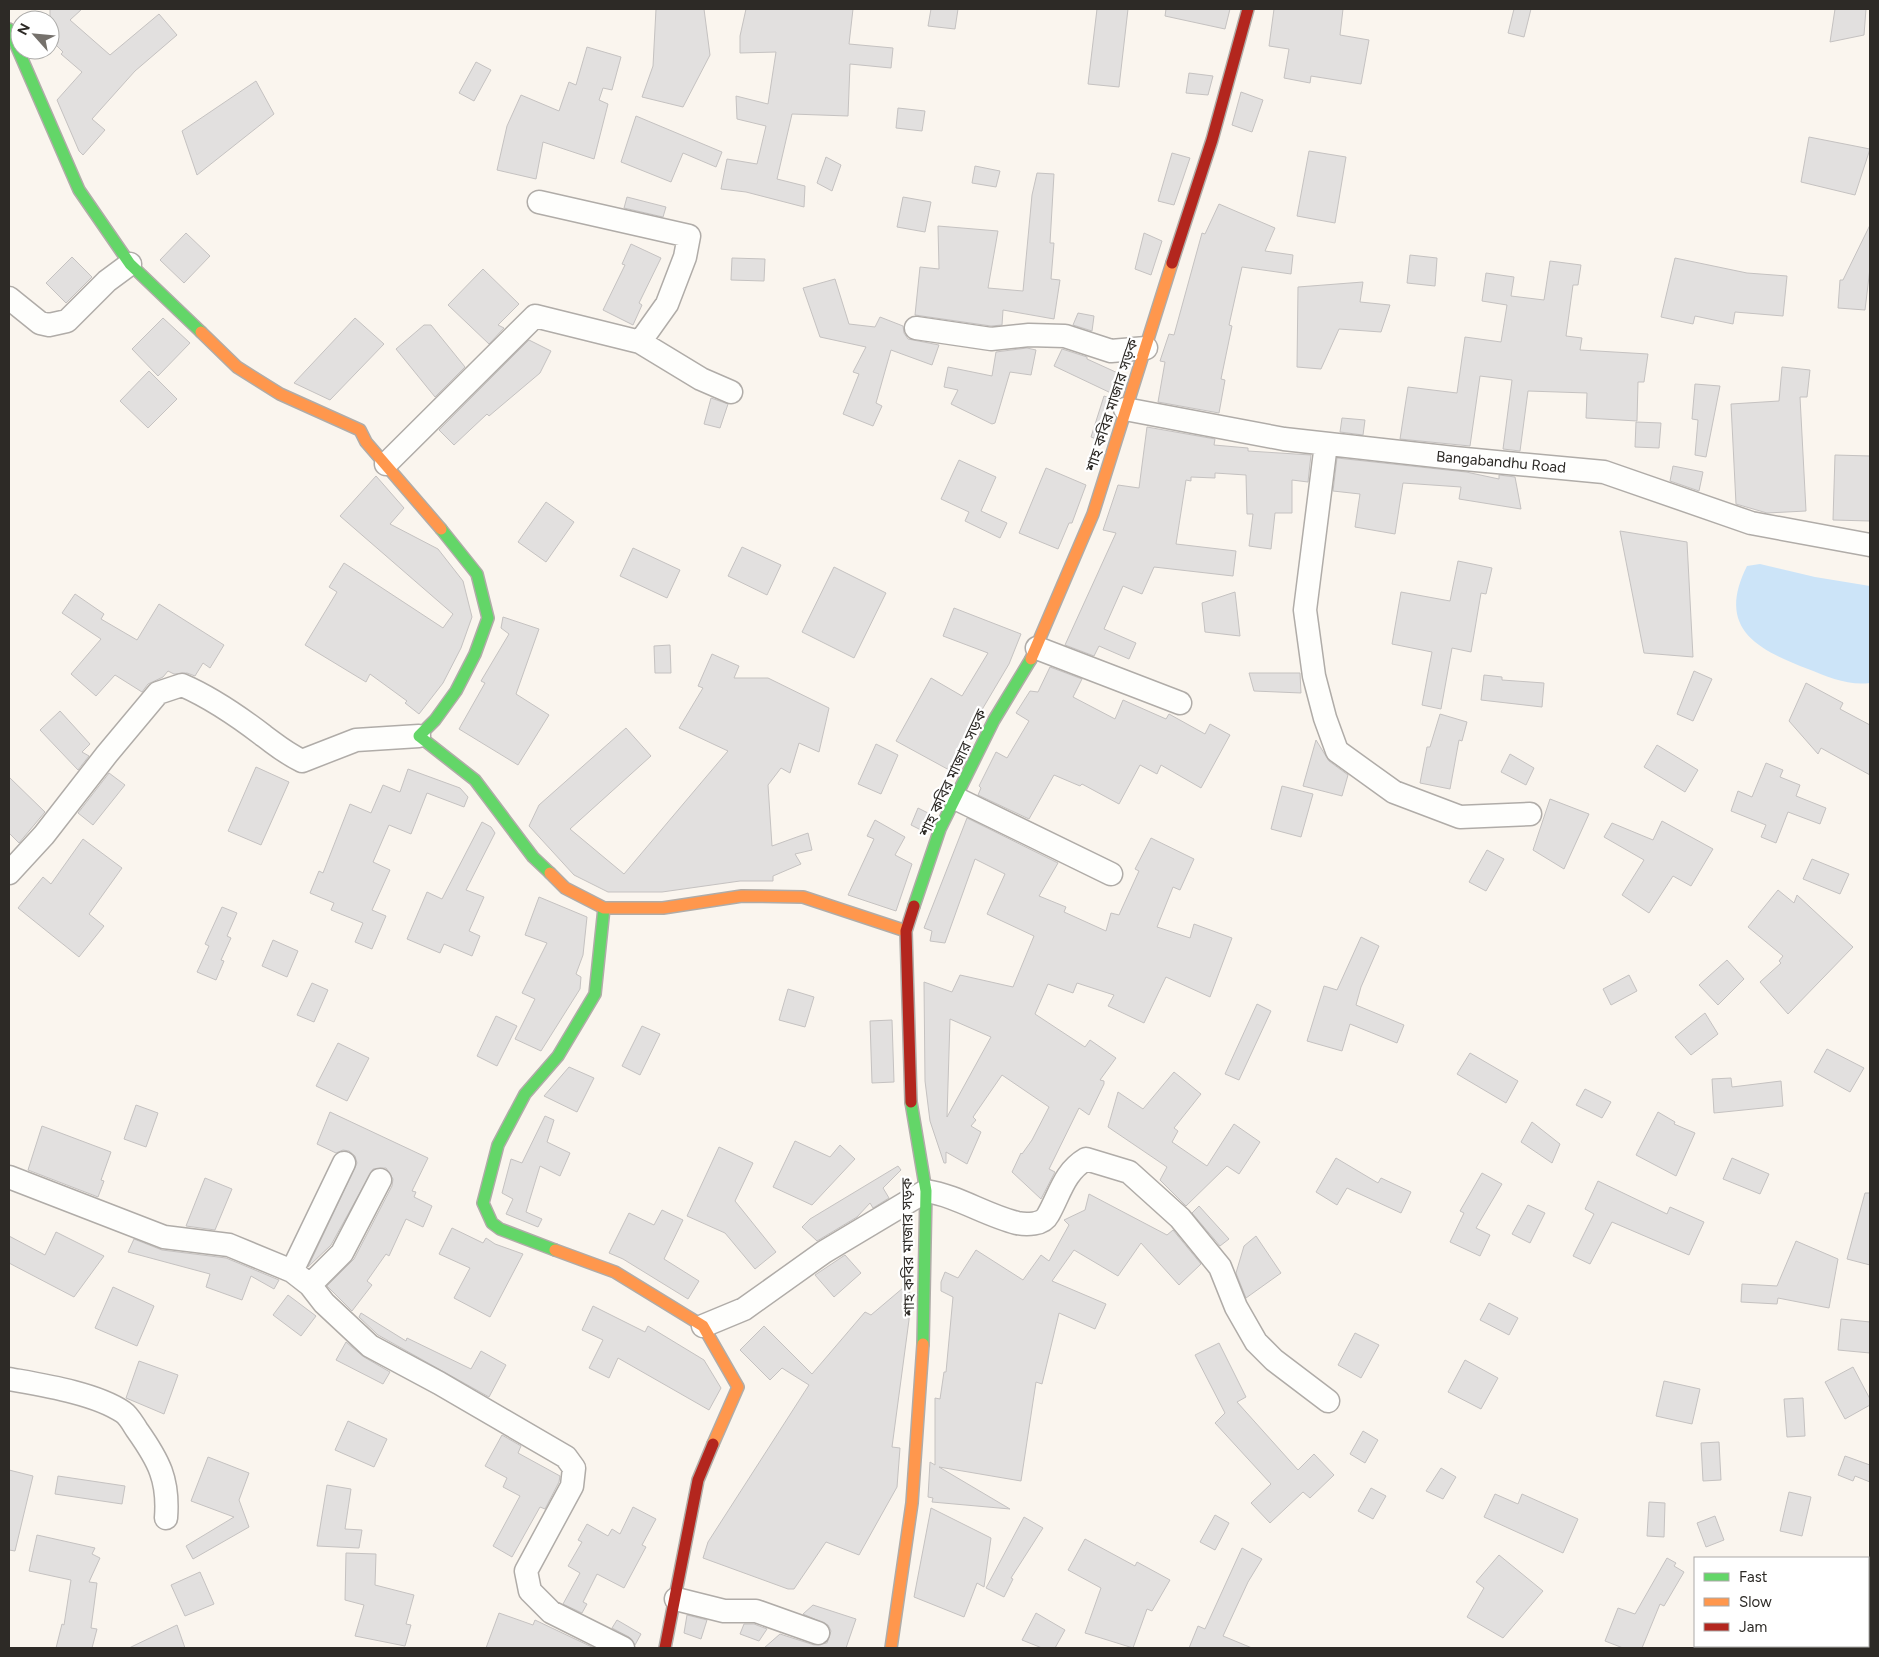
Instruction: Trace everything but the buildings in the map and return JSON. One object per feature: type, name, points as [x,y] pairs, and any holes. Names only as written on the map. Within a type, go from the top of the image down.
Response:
[{"type":"street","name":"শাহ কবির মাজার সড়ক","points":[[891,1648],[913,1494],[925,1312],[926,1191],[910,1098],[906,931],[940,829],[994,720],[1037,648],[1094,514],[1125,409],[1212,140],[1248,9]]},
{"type":"street","points":[[9,29],[79,190],[130,264],[237,367],[280,394],[360,430],[366,442],[426,509],[477,574],[488,618],[475,654],[456,691],[435,720],[419,736],[356,740],[302,761],[282,751],[266,737],[208,696],[182,685],[158,693],[107,754],[44,835],[9,873]]},
{"type":"street","points":[[539,202],[688,236],[685,257],[667,304],[640,342]]},
{"type":"street","points":[[9,298],[40,323],[49,325],[67,321],[107,281],[130,264]]},
{"type":"street","points":[[386,464],[535,316],[640,342],[702,379],[731,392]]},
{"type":"street","points":[[916,328],[991,339],[1029,335],[1065,336],[1111,351],[1146,348]]},
{"type":"street","name":"Bangabandhu Road","points":[[1125,409],[1284,439],[1604,472],[1751,523],[1870,545]]},
{"type":"street","points":[[1326,444],[1305,610],[1314,676],[1324,718],[1336,751],[1394,792],[1460,818],[1530,814]]},
{"type":"street","points":[[1037,648],[1180,704]]},
{"type":"street","points":[[419,736],[475,780],[534,857],[565,888],[604,908],[663,908],[742,896],[803,897],[906,931]]},
{"type":"street","points":[[955,798],[1111,874]]},
{"type":"street","points":[[604,908],[594,994],[578,1026],[558,1056],[526,1094],[498,1145],[483,1203],[492,1223],[500,1229],[616,1272],[703,1326],[738,1387],[698,1480],[665,1648]]},
{"type":"street","points":[[703,1326],[744,1309],[824,1252],[926,1191],[942,1194],[1017,1223],[1035,1224],[1047,1218],[1062,1184],[1075,1166],[1086,1159],[1129,1172],[1180,1218],[1220,1268],[1236,1307],[1256,1342],[1274,1360],[1328,1401]]},
{"type":"street","points":[[292,1271],[344,1163]]},
{"type":"street","points":[[9,1177],[164,1237],[229,1245],[292,1271],[310,1285],[324,1303],[370,1346],[439,1383],[566,1457],[574,1468],[572,1486],[526,1571],[530,1592],[551,1612],[623,1648]]},
{"type":"street","points":[[310,1285],[342,1253],[380,1180]]},
{"type":"street","points":[[9,1379],[50,1387],[96,1400],[125,1413],[156,1456],[168,1494],[166,1518]]},
{"type":"street","points":[[676,1598],[724,1611],[756,1611],[818,1633]]},
{"type":"water","points":[[1760,564],[1815,577],[1870,586],[1870,683],[1846,682],[1808,669],[1772,653],[1746,633],[1739,621],[1736,605],[1739,587],[1747,566]]},
{"type":"traffic: fast","points":[[9,29],[79,190],[130,264],[201,332]]},
{"type":"traffic: fast","points":[[441,529],[477,574],[488,618],[475,654],[456,691],[435,720],[419,736],[475,780],[533,857],[550,873]]},
{"type":"traffic: fast","points":[[914,906],[940,829],[994,720],[1031,659]]},
{"type":"traffic: fast","points":[[555,1250],[500,1229],[492,1223],[483,1203],[498,1145],[525,1094],[558,1056],[595,994],[604,908]]},
{"type":"traffic: fast","points":[[911,1102],[926,1191],[923,1344]]},
{"type":"traffic: slow","points":[[1031,659],[1093,514],[1172,263]]},
{"type":"traffic: slow","points":[[201,332],[237,367],[280,394],[360,430],[366,442],[441,529]]},
{"type":"traffic: slow","points":[[550,873],[565,888],[604,908],[663,908],[742,896],[803,897],[906,931]]},
{"type":"traffic: slow","points":[[555,1250],[615,1272],[703,1326],[738,1387],[713,1444]]},
{"type":"traffic: slow","points":[[891,1648],[912,1503],[923,1344]]},
{"type":"traffic: jam","points":[[1172,263],[1212,140],[1248,9]]},
{"type":"traffic: jam","points":[[911,1102],[906,931],[914,906]]},
{"type":"traffic: jam","points":[[665,1648],[698,1480],[713,1444]]}]
